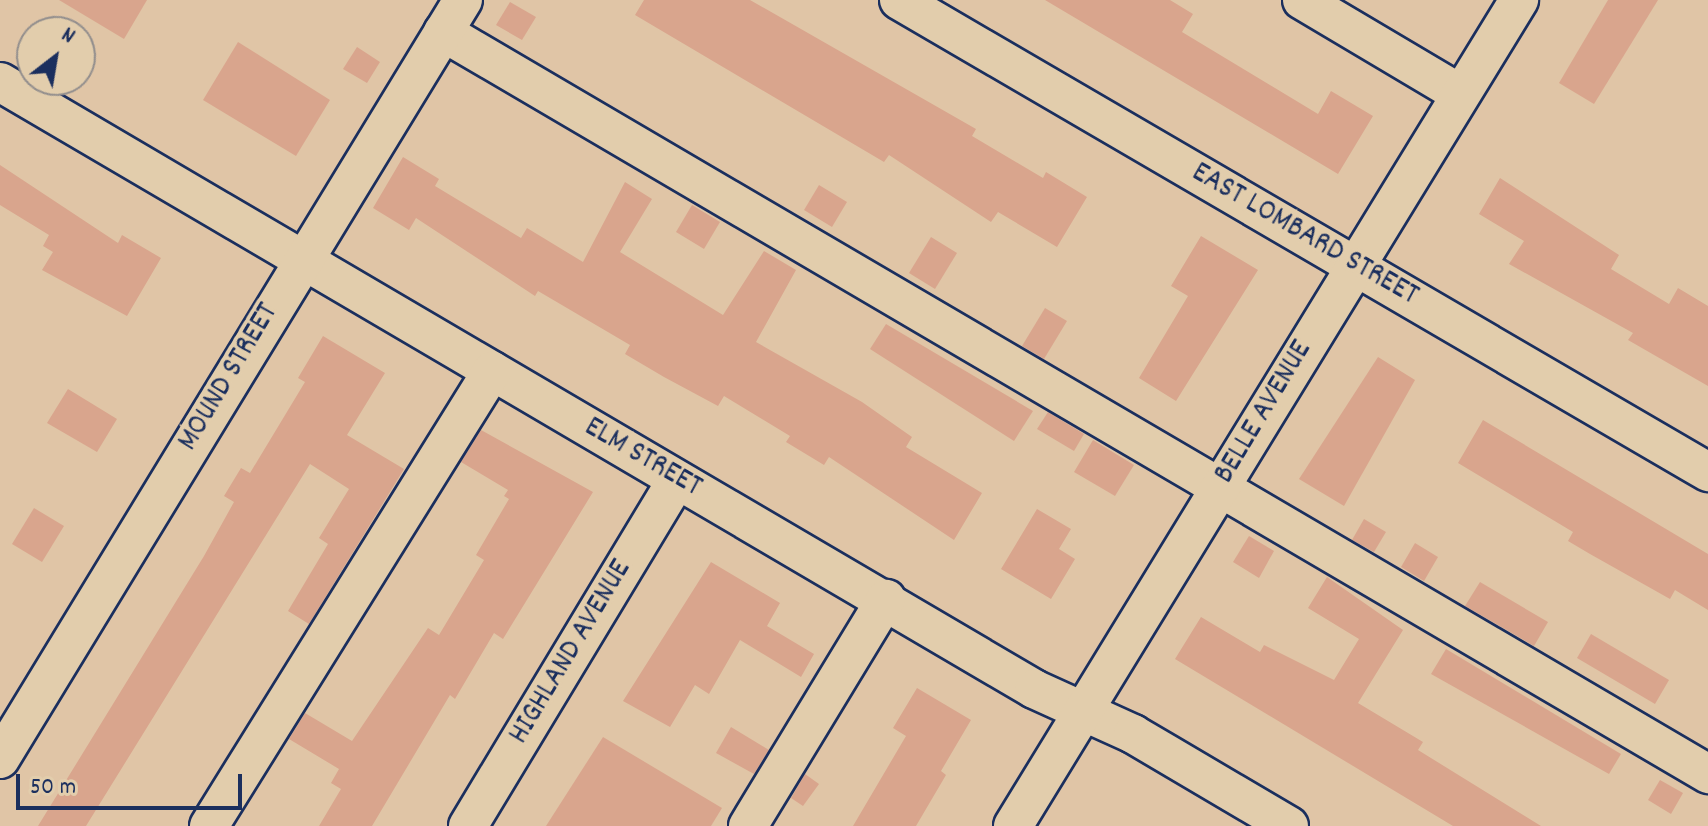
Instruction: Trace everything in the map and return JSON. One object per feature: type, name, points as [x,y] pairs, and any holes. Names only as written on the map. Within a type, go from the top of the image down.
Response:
[{"type":"street","name":"MOUND STREET","points":[[0,759],[300,262],[463,0]]},
{"type":"street","name":"EAST LOMBARD STREET","points":[[899,0],[1708,472]]},
{"type":"street","points":[[1302,0],[1460,94]]},
{"type":"street","name":"BELLE AVENUE","points":[[1013,826],[1519,0]]},
{"type":"street","points":[[443,32],[1219,490],[1708,774]]},
{"type":"street","name":"ELM STREET","points":[[0,82],[300,262],[886,599],[1034,689],[1133,734],[1289,826]]},
{"type":"street","points":[[209,826],[492,371]]},
{"type":"street","name":"HIGHLAND AVENUE","points":[[468,826],[677,480]]},
{"type":"street","points":[[748,826],[886,599]]},
{"type":"building","points":[[59,0],[147,0],[124,39],[96,22],[96,16],[86,16]]},
{"type":"building","points":[[644,0],[750,0],[976,129],[972,136],[1043,178],[1046,172],[1087,197],[1057,247],[998,212],[991,222],[889,155],[884,162],[635,15]]},
{"type":"building","points":[[1045,0],[1170,0],[1193,14],[1182,32],[1318,114],[1331,91],[1373,116],[1338,174]]},
{"type":"building","points":[[1608,0],[1658,0],[1594,104],[1559,83]]},
{"type":"building","points":[[510,2],[536,17],[522,40],[496,25]]},
{"type":"building","points":[[238,42],[330,100],[296,156],[203,100]]},
{"type":"building","points":[[357,47],[380,62],[367,83],[343,69]]},
{"type":"building","points":[[403,157],[439,179],[435,186],[521,238],[527,228],[583,262],[625,182],[652,199],[620,252],[723,315],[764,251],[796,270],[756,342],[862,402],[912,437],[906,447],[982,493],[954,540],[829,457],[824,465],[786,442],[790,436],[724,396],[718,406],[625,354],[630,345],[538,291],[535,296],[416,218],[409,230],[373,208]]},
{"type":"building","points":[[0,165],[118,243],[122,235],[161,258],[127,316],[42,270],[53,252],[43,246],[49,235],[0,205]]},
{"type":"building","points":[[1500,178],[1619,255],[1611,269],[1669,304],[1678,288],[1708,306],[1708,386],[1628,340],[1633,333],[1509,264],[1524,241],[1479,214]]},
{"type":"building","points":[[819,185],[847,202],[832,227],[804,210]]},
{"type":"building","points":[[692,205],[720,222],[704,249],[676,232]]},
{"type":"building","points":[[1201,236],[1258,270],[1176,401],[1139,378],[1188,296],[1171,286]]},
{"type":"building","points":[[931,237],[957,253],[935,289],[909,273]]},
{"type":"building","points":[[1045,308],[1067,321],[1044,359],[1022,346]]},
{"type":"building","points":[[886,324],[1033,411],[1014,441],[870,349]]},
{"type":"building","points":[[323,336],[385,373],[347,435],[404,469],[309,624],[288,611],[328,544],[319,538],[349,489],[310,464],[86,826],[38,826],[204,556],[234,502],[224,496],[241,468],[250,473],[305,382],[298,378]]},
{"type":"building","points":[[1378,357],[1415,380],[1344,506],[1299,479]]},
{"type":"building","points":[[68,389],[117,419],[97,452],[47,423]]},
{"type":"building","points":[[1048,412],[1084,434],[1074,451],[1037,429]]},
{"type":"building","points":[[1483,420],[1708,554],[1708,610],[1675,590],[1670,599],[1590,554],[1568,541],[1573,532],[1458,463]]},
{"type":"building","points":[[481,430],[593,492],[503,639],[494,633],[455,699],[450,695],[372,826],[319,826],[341,789],[331,783],[339,769],[289,739],[305,713],[352,741],[428,628],[439,635],[484,560],[476,555],[509,499],[504,496],[508,490],[461,462]]},
{"type":"building","points":[[1093,440],[1134,465],[1115,496],[1074,472]]},
{"type":"building","points":[[34,508],[64,526],[42,562],[12,544]]},
{"type":"building","points":[[1037,509],[1071,529],[1059,549],[1075,559],[1051,599],[1001,569]]},
{"type":"building","points":[[1364,519],[1386,532],[1374,552],[1352,540]]},
{"type":"building","points":[[1249,536],[1274,551],[1259,578],[1233,562]]},
{"type":"building","points":[[1415,543],[1438,557],[1424,581],[1401,567]]},
{"type":"building","points":[[711,562],[780,603],[767,626],[814,654],[801,677],[740,640],[709,694],[695,685],[670,727],[623,701]]},
{"type":"building","points":[[1327,577],[1403,630],[1358,703],[1423,742],[1418,750],[1541,826],[1453,826],[1175,659],[1201,617],[1260,652],[1264,645],[1334,680],[1359,639],[1308,608]]},
{"type":"building","points":[[1480,582],[1548,622],[1534,646],[1465,606]]},
{"type":"building","points":[[1591,634],[1669,680],[1655,704],[1577,658]]},
{"type":"building","points":[[1446,649],[1621,754],[1609,774],[1431,674]]},
{"type":"building","points":[[917,688],[971,720],[941,771],[946,775],[916,826],[853,826],[906,736],[893,728]]},
{"type":"building","points":[[731,727],[769,750],[754,774],[716,753]]},
{"type":"building","points":[[603,737],[722,808],[711,826],[546,826]]},
{"type":"building","points":[[805,774],[819,784],[803,806],[791,798]]},
{"type":"building","points":[[1660,780],[1683,793],[1671,814],[1648,800]]}]
